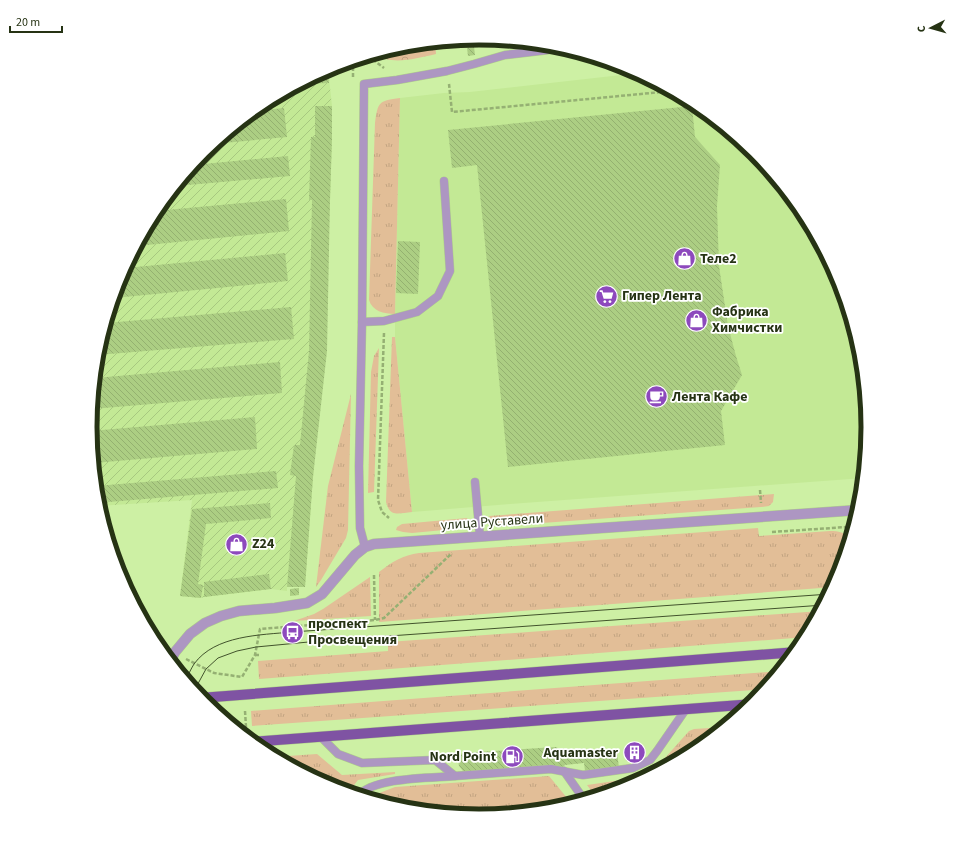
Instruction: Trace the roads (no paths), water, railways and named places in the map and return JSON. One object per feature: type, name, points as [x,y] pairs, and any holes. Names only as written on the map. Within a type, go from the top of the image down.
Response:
[{"type":"main road","points":[[208,697],[789,653]]},
{"type":"main road","points":[[261,741],[743,705]]},
{"type":"street","name":"улица Руставели","points":[[365,547],[384,543],[853,511]]},
{"type":"street","points":[[173,656],[190,634],[205,623],[221,616],[239,611],[275,608],[307,603],[322,594],[355,555],[365,547]]},
{"type":"lane","points":[[365,547],[360,528],[359,466],[364,84],[447,71],[505,55],[544,50]]},
{"type":"lane","points":[[362,322],[384,321],[417,312],[438,296],[450,271],[444,182]]},
{"type":"lane","points":[[475,482],[480,537]]},
{"type":"lane","points":[[363,792],[376,784],[395,780],[551,769],[583,776],[633,768],[650,760],[658,751],[686,709]]},
{"type":"lane","points":[[321,736],[338,754],[362,762],[435,760],[454,776]]},
{"type":"lane","points":[[564,771],[581,796]]},
{"type":"tram line","points":[[188,675],[194,664],[203,654],[214,647],[239,638],[253,636],[824,594]]},
{"type":"tram line","points":[[197,685],[206,669],[218,658],[237,651],[256,647],[319,641],[818,605]]},
{"type":"place","name":"Теле2","points":[[685,259]]},
{"type":"place","name":"Гипер Лента","points":[[607,296]]},
{"type":"place","name":"Фабрика Химчистки","points":[[697,320]]},
{"type":"place","name":"Лента Кафе","points":[[656,397]]},
{"type":"place","name":"Z24","points":[[236,544]]},
{"type":"place","name":"проспект Просвещения","points":[[292,632]]},
{"type":"place","name":"Aquamaster","points":[[634,753]]},
{"type":"place","name":"Nord Point","points":[[512,757]]}]
